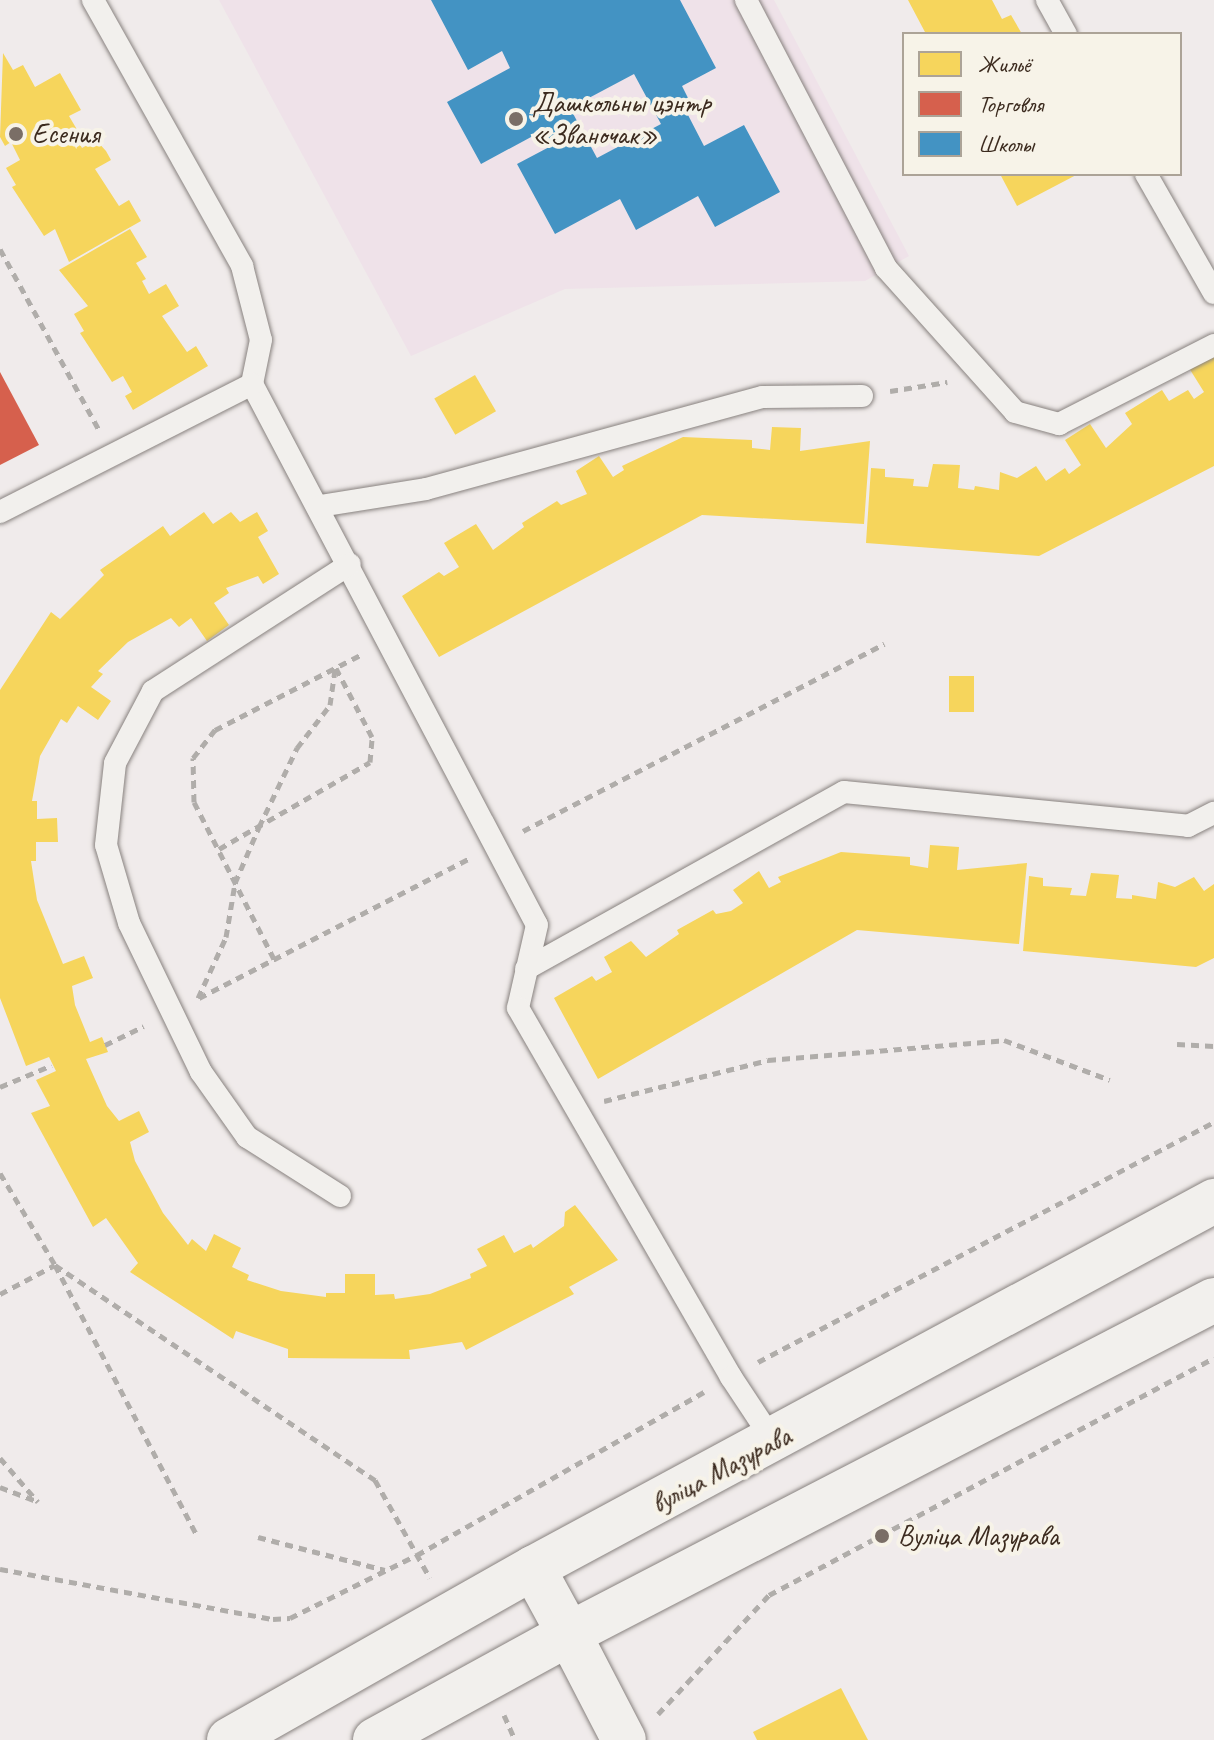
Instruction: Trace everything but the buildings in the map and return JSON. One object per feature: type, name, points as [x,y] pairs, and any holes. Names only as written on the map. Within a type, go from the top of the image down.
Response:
[{"type":"main road","name":"вуліца Мазурава","points":[[229,1740],[533,1568],[774,1442],[1214,1201]]},
{"type":"main road","points":[[375,1740],[569,1634],[1214,1300]]},
{"type":"main road","points":[[533,1568],[569,1634],[636,1730]]},
{"type":"lane","points":[[93,0],[242,266],[261,340],[252,384],[320,506],[386,641],[497,844],[537,925],[518,1008],[731,1377],[774,1442]]},
{"type":"lane","points":[[746,0],[886,268],[1015,412],[1059,424],[1214,345]]},
{"type":"lane","points":[[1047,0],[1065,32]]},
{"type":"lane","points":[[1147,176],[1214,293]]},
{"type":"lane","points":[[0,512],[252,384]]},
{"type":"lane","points":[[320,506],[426,489],[763,397],[862,396]]},
{"type":"lane","points":[[340,1196],[247,1137],[201,1072],[129,923],[106,845],[115,763],[153,691],[350,564]]},
{"type":"lane","points":[[526,969],[844,792],[1188,826],[1214,813]]},
{"type":"path","points":[[0,249],[103,437]]},
{"type":"path","points":[[862,396],[984,376]]},
{"type":"path","points":[[274,959],[194,802],[193,758],[215,730],[386,641]]},
{"type":"path","points":[[105,1045],[884,644]]},
{"type":"path","points":[[198,999],[226,937],[235,883],[297,748],[330,705],[336,667]]},
{"type":"path","points":[[219,849],[370,762],[372,737],[336,667]]},
{"type":"path","points":[[574,1109],[768,1060],[1004,1040],[1110,1080]]},
{"type":"path","points":[[1177,1044],[1214,1046]]},
{"type":"path","points":[[0,1087],[52,1065]]},
{"type":"path","points":[[0,1569],[273,1619],[312,1611],[731,1377],[1214,1122]]},
{"type":"path","points":[[0,1173],[55,1265],[197,1535]]},
{"type":"path","points":[[0,1294],[55,1265]]},
{"type":"path","points":[[55,1265],[375,1480],[437,1590]]},
{"type":"path","points":[[636,1730],[665,1709],[769,1595],[1214,1358]]},
{"type":"path","points":[[0,1458],[38,1502],[0,1487]]},
{"type":"path","points":[[258,1537],[387,1570]]},
{"type":"path","points":[[503,1714],[515,1740]]},
{"type":"shaded area","points":[[219,0],[774,0],[909,256],[865,281],[565,289],[411,356]]},
{"type":"place","name":"Дашкольны цэнтр «Званочак»","points":[[516,119]]},
{"type":"place","name":"Есения","points":[[16,134]]},
{"type":"place","name":"Вуліца Мазурава","points":[[882,1536]]}]
